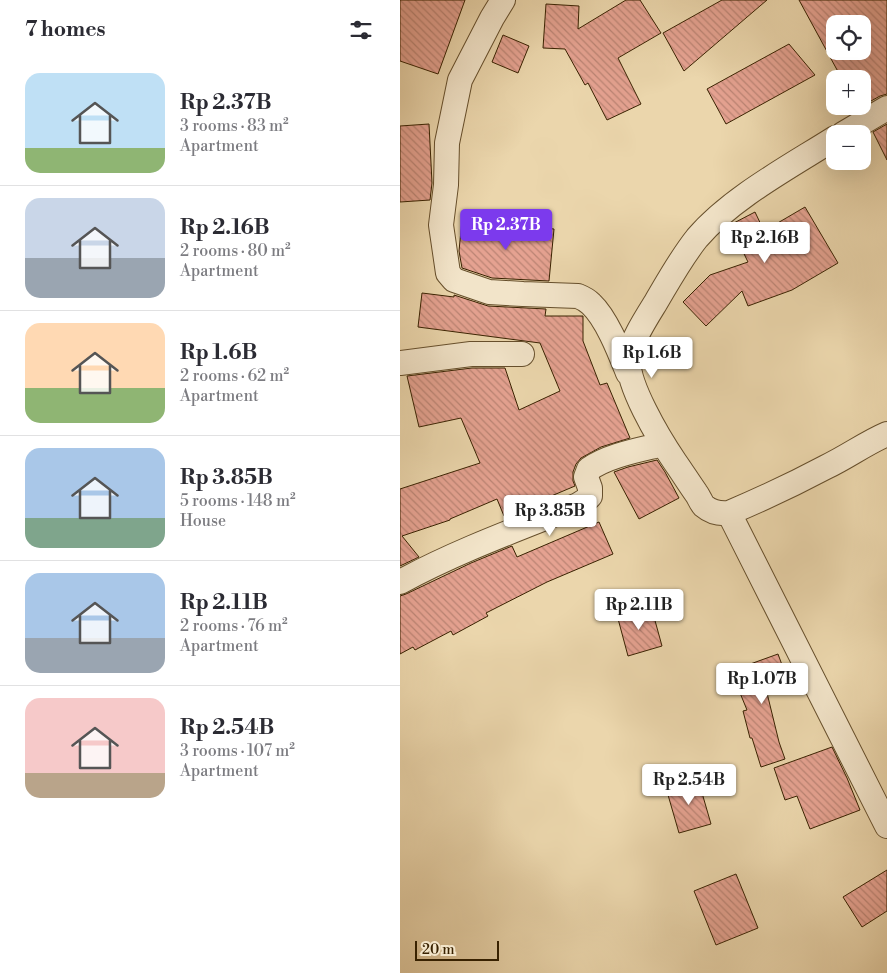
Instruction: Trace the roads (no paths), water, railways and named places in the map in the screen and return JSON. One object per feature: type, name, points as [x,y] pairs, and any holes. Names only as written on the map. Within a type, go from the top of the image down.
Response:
[{"type":"street","points":[[502,0],[460,80],[447,143],[446,185],[441,225],[448,273],[454,280],[489,292],[578,296],[591,303],[612,336],[662,444],[705,506],[720,514],[729,513],[788,487],[887,434]]},
{"type":"street","points":[[858,125],[887,108]]},
{"type":"street","points":[[630,377],[629,356],[635,340],[681,260],[698,238],[713,221],[738,201],[826,144]]},
{"type":"street","points":[[400,363],[471,354],[522,354]]},
{"type":"street","points":[[400,582],[519,528],[578,505],[590,496],[590,488],[586,477],[589,469],[608,459],[662,444]]},
{"type":"street","points":[[729,513],[887,826]]}]
